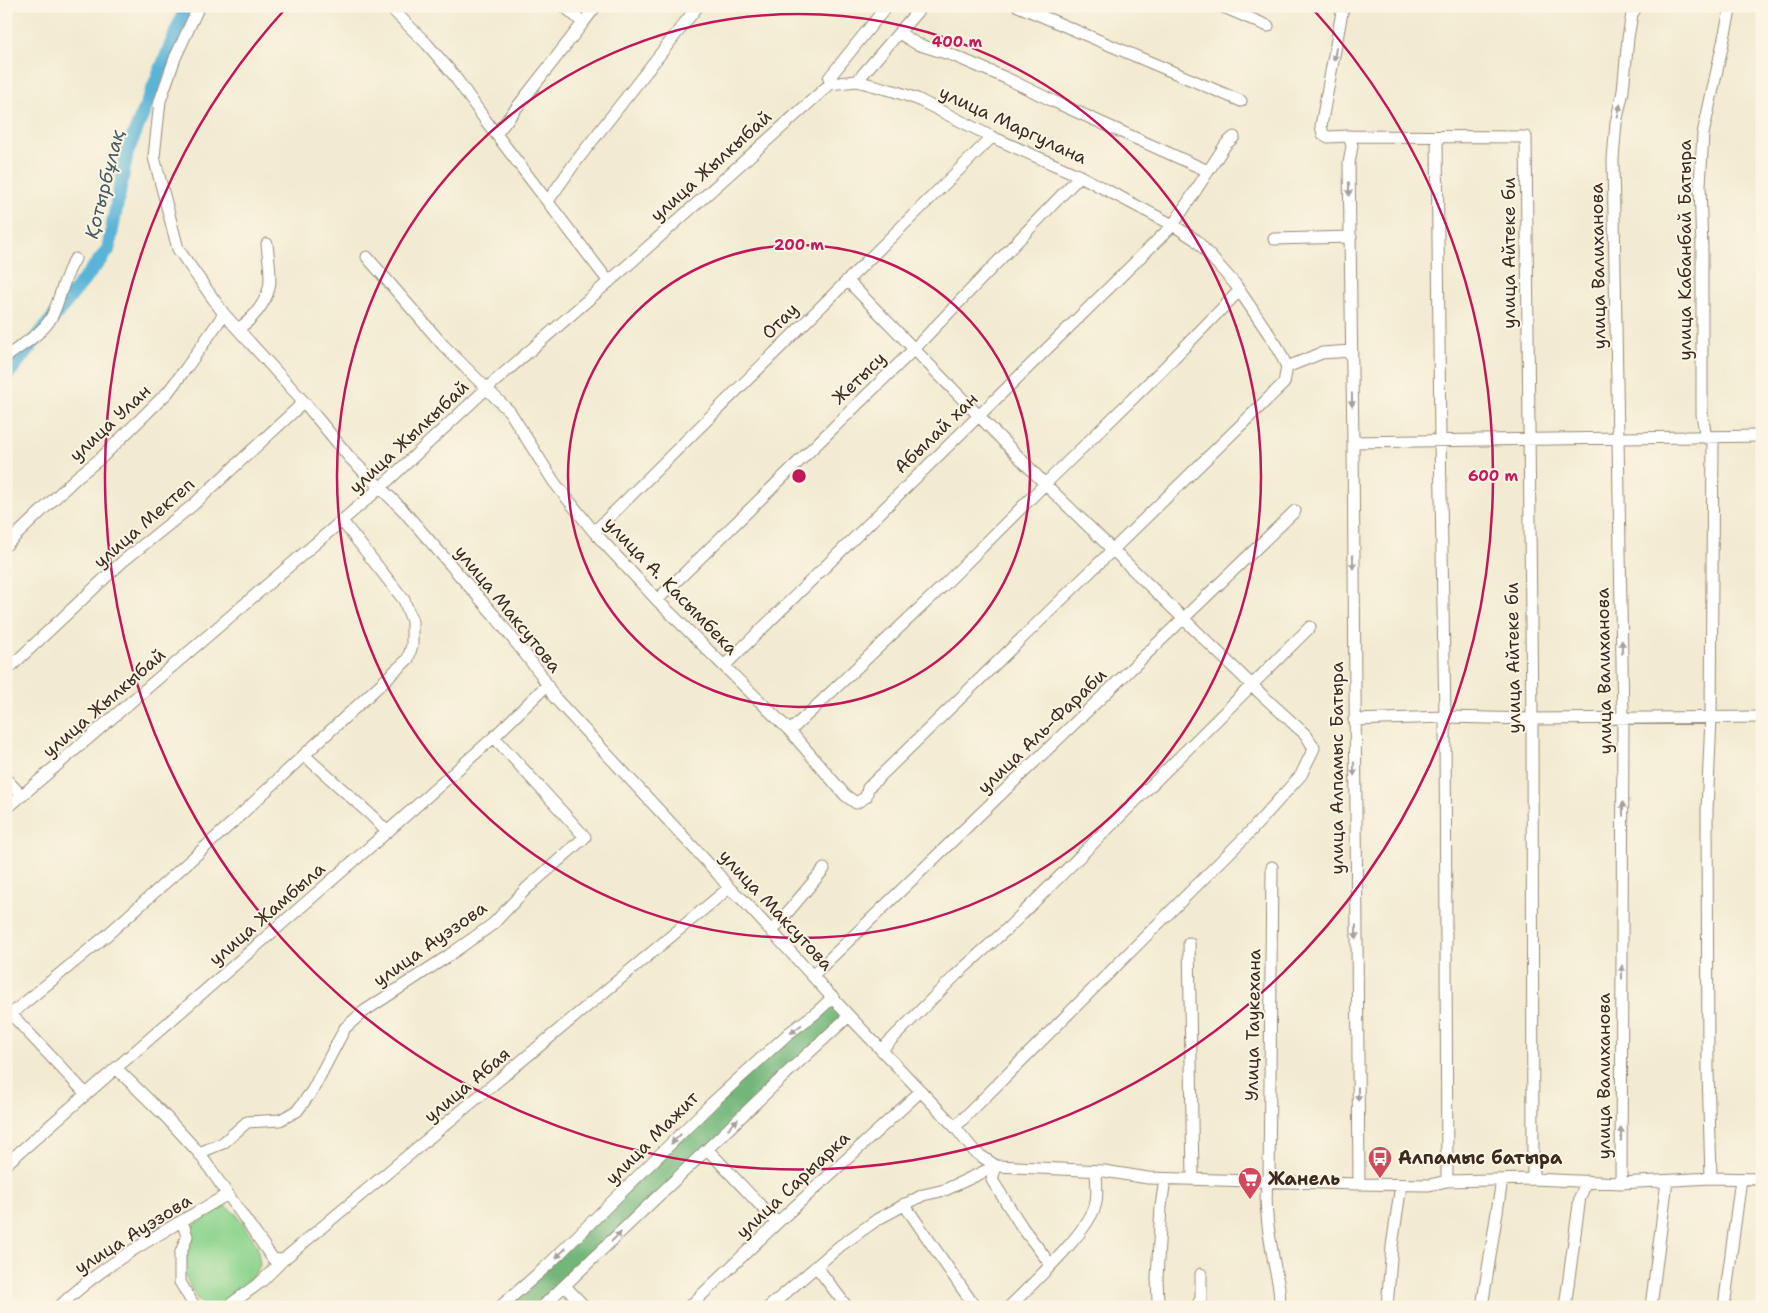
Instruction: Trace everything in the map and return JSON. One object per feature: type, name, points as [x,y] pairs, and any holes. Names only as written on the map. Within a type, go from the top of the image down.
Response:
[{"type":"street","name":"улица Максутова","points":[[199,6],[175,58],[160,101],[154,157],[178,249],[224,314],[239,328],[256,350],[304,402],[350,458],[402,509],[494,615],[540,673],[554,697],[729,888],[743,900],[849,1016],[921,1090],[975,1152],[996,1166]]},
{"type":"street","points":[[389,6],[445,65],[609,282]]},
{"type":"street","points":[[564,6],[583,23]]},
{"type":"street","points":[[496,134],[596,6]]},
{"type":"street","points":[[548,201],[574,164],[698,6]]},
{"type":"street","points":[[830,84],[829,78],[887,6]]},
{"type":"street","points":[[857,81],[922,6]]},
{"type":"street","points":[[1018,6],[1241,101]]},
{"type":"street","points":[[1221,6],[1268,26]]},
{"type":"street","points":[[1344,6],[1321,126],[1323,134],[1328,137],[1409,135],[1437,137],[1445,717],[1447,1181]]},
{"type":"street","name":"улица Валиханова","points":[[1621,1183],[1623,718],[1614,159],[1616,123],[1623,91],[1628,38],[1632,14],[1637,6]]},
{"type":"street","name":"улица Кабанбай Батыра","points":[[1711,1178],[1708,1071],[1707,811],[1711,717],[1709,438],[1702,414],[1700,185],[1703,134],[1731,6]]},
{"type":"street","points":[[899,33],[917,44],[952,55],[1006,78],[1208,171]]},
{"type":"street","name":"улица Маргулана","points":[[830,84],[857,81],[917,99],[992,137],[1080,176],[1173,225],[1196,240],[1235,284],[1277,346],[1287,367]]},
{"type":"street","name":"улица Жылкыбай","points":[[6,809],[380,488],[486,389],[609,282],[830,84]]},
{"type":"street","name":"улица Алпамыс Батыра","points":[[1349,136],[1352,146],[1349,164],[1353,442],[1358,1184]]},
{"type":"street","name":"Отау","points":[[594,532],[992,137]]},
{"type":"street","name":"Абылай хан","points":[[724,666],[1173,225],[1226,144],[1234,137]]},
{"type":"street","name":"улица Айтеке би","points":[[1437,137],[1526,137],[1532,719],[1533,1179]]},
{"type":"street","name":"Жетысу","points":[[658,600],[913,350],[1080,176]]},
{"type":"street","points":[[1274,239],[1351,237]]},
{"type":"street","points":[[239,328],[246,324],[261,306],[270,287],[267,244]]},
{"type":"street","name":"улица А. Касымбека","points":[[367,256],[409,307],[510,412],[554,482],[594,532],[658,600],[790,731],[845,795],[856,803],[866,797],[868,788],[1113,551]]},
{"type":"street","points":[[6,357],[50,320],[68,270],[75,259]]},
{"type":"street","points":[[846,280],[1045,484],[1306,735],[1314,748],[1302,775],[1212,870],[955,1127]]},
{"type":"street","points":[[790,731],[942,587],[1162,370],[1239,291]]},
{"type":"street","name":"улица Улан","points":[[6,545],[78,477],[101,458],[168,392],[224,314]]},
{"type":"street","points":[[1113,551],[1284,383],[1287,367],[1322,353],[1351,351]]},
{"type":"street","name":"улица Мектеп","points":[[6,670],[122,562],[192,505],[304,402]]},
{"type":"street","points":[[1353,442],[1762,436]]},
{"type":"street","name":"улица Аль-Фараби","points":[[813,975],[1295,511]]},
{"type":"street","points":[[86,1094],[9,1014],[107,935],[233,822],[408,660],[412,645],[412,621],[404,600],[342,521]]},
{"type":"street","points":[[882,1049],[956,975],[1009,927],[1310,627]]},
{"type":"street","name":"улица Жамбыла","points":[[8,1158],[86,1094],[387,832],[494,737],[547,685]]},
{"type":"street","points":[[1354,720],[1445,717],[1532,719],[1762,717]]},
{"type":"street","name":"улица Ауэзова","points":[[199,1153],[223,1143],[247,1122],[280,1120],[297,1111],[312,1091],[345,1028],[363,1012],[494,924],[526,889],[585,837],[494,737]]},
{"type":"street","points":[[304,755],[387,832]]},
{"type":"street","points":[[6,779],[22,796]]},
{"type":"street","name":"Улица Таукехана","points":[[1272,867],[1268,1182],[1266,1194],[1267,1222],[1281,1292],[1279,1307]]},
{"type":"street","points":[[772,931],[824,869]]},
{"type":"street","name":"улица Абая","points":[[227,1307],[262,1281],[283,1260],[729,888]]},
{"type":"street","points":[[1189,943],[1193,1179]]},
{"type":"street","name":"улица Мажит","points":[[500,1307],[549,1264],[712,1103],[789,1033],[833,997]]},
{"type":"street","points":[[542,1307],[849,1016]]},
{"type":"street","points":[[116,1068],[167,1118],[199,1153],[273,1259],[283,1260]]},
{"type":"street","name":"улица Сарыарка","points":[[690,1307],[777,1223],[921,1090]]},
{"type":"street","points":[[707,1149],[777,1223]]},
{"type":"street","points":[[996,1166],[992,1180],[1022,1228],[1051,1265]]},
{"type":"street","points":[[768,1307],[840,1246],[878,1219],[923,1195],[945,1190],[996,1166],[1096,1171],[1148,1178],[1401,1185],[1429,1185],[1447,1181],[1533,1179],[1621,1183],[1711,1178],[1762,1179]]},
{"type":"street","points":[[1010,1307],[1051,1265],[1089,1220],[1096,1203],[1096,1171]]},
{"type":"street","points":[[1162,1307],[1158,1301],[1157,1278],[1161,1207],[1165,1178]]},
{"type":"street","points":[[1724,1307],[1741,1179]]},
{"type":"street","points":[[1482,1307],[1502,1180]]},
{"type":"street","points":[[1651,1307],[1667,1181]]},
{"type":"street","points":[[1565,1307],[1580,1197],[1587,1182]]},
{"type":"street","points":[[1387,1307],[1392,1246],[1401,1185]]},
{"type":"street","name":"улица Ауэзова","points":[[59,1307],[74,1292],[127,1255],[228,1194]]},
{"type":"street","points":[[904,1204],[975,1307]]},
{"type":"street","points":[[182,1222],[187,1236],[180,1255],[180,1282],[195,1307]]},
{"type":"street","points":[[816,1266],[847,1307]]},
{"type":"street","points":[[1196,1307],[1201,1299],[1201,1274]]},
{"type":"street","points":[[565,1286],[585,1307]]},
{"type":"green space","points":[[839,1000],[850,1014],[544,1307],[497,1307],[790,1033]]},
{"type":"green space","points":[[222,1203],[237,1215],[257,1245],[260,1265],[251,1280],[219,1307],[205,1307],[197,1299],[184,1274],[184,1260],[192,1241],[192,1227]]},
{"type":"waterway","name":"Қотырбұлақ","points":[[6,376],[108,250],[127,152],[187,6]]},
{"type":"place","name":"Алпамыс батыра","points":[[1380,1179]]},
{"type":"place","name":"Жанель","points":[[1250,1200]]}]
